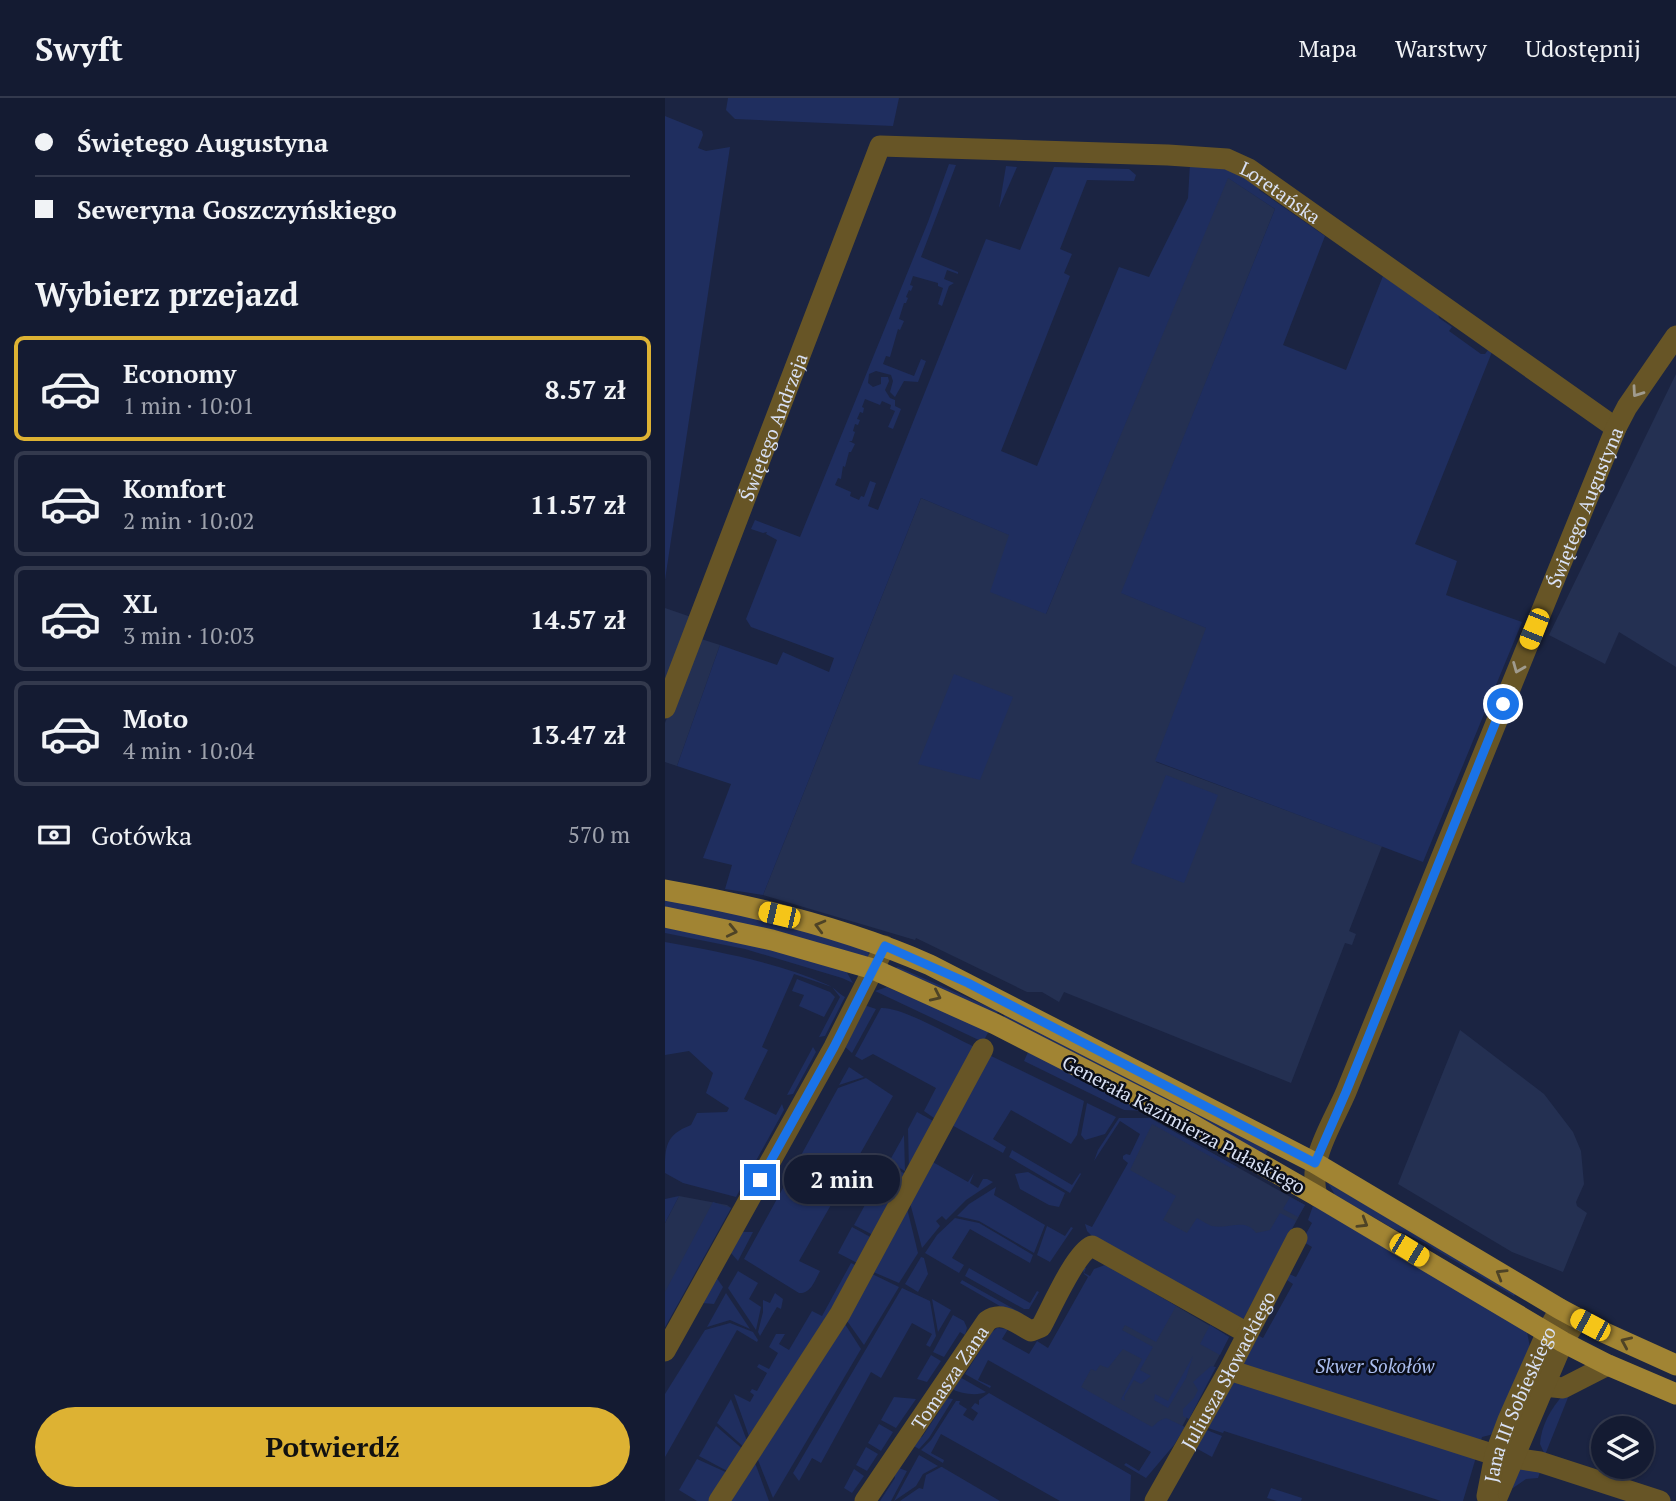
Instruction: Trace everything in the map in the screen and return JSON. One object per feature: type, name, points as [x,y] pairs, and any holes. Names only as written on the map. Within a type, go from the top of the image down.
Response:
[{"type":"main road","name":"Generała Kazimierza Pułaskiego","points":[[665,890],[779,915],[885,946],[952,975],[1315,1163],[1569,1313],[1676,1364]]},
{"type":"main road","name":"Generała Kazimierza Pułaskiego","points":[[665,917],[772,940],[873,969],[995,1024],[1136,1095],[1317,1196],[1555,1337],[1608,1365],[1676,1394]]},
{"type":"street","name":"Loretańska","points":[[880,146],[1168,155],[1237,162],[1616,428]]},
{"type":"street","name":"Świętego Andrzeja","points":[[665,708],[880,146]]},
{"type":"street","name":"Świętego Augustyna","points":[[1317,1196],[1313,1181],[1315,1163],[1616,428],[1627,407],[1676,336]]},
{"type":"street","points":[[665,1352],[831,1051],[885,946]]},
{"type":"street","points":[[719,1501],[840,1314],[983,1049]]},
{"type":"street","name":"Juliusza Słowackiego","points":[[1155,1501],[1229,1370],[1297,1238]]},
{"type":"street","name":"Tomasza Zana","points":[[865,1501],[987,1321],[994,1315],[1000,1315],[1031,1331],[1041,1327],[1077,1262],[1092,1246],[1247,1333]]},
{"type":"street","name":"Jana III Sobieskiego","points":[[1492,1501],[1497,1500],[1508,1420],[1569,1313]]},
{"type":"street","name":"Jana III Sobieskiego","points":[[1505,1456],[1544,1386],[1555,1337]]},
{"type":"street","points":[[1544,1386],[1563,1388],[1608,1365]]},
{"type":"street","points":[[1229,1370],[1505,1456],[1539,1462],[1660,1501]]},
{"type":"shaded area","points":[[1227,177],[1275,209],[1122,593],[1207,628],[1156,762],[1382,846],[1349,931],[1356,934],[1352,945],[1345,943],[1291,1083],[1064,992],[1059,1002],[1042,992],[1027,992],[916,938],[915,940],[763,895],[921,498],[1010,535],[1046,614]]},
{"type":"shaded area","points":[[1676,374],[1676,667],[1619,632],[1605,664],[1549,635]]},
{"type":"shaded area","points":[[665,608],[694,618],[665,693]]},
{"type":"shaded area","points":[[698,638],[720,645],[677,766],[665,762],[665,723]]},
{"type":"shaded area","points":[[1460,1030],[1544,1094],[1573,1132],[1581,1151],[1584,1184],[1576,1202],[1577,1206],[1587,1213],[1563,1272],[1512,1252],[1398,1184]]},
{"type":"shaded area","points":[[1151,1119],[1305,1205],[1243,1319],[1092,1234]]},
{"type":"shaded area","points":[[679,1196],[731,1208],[665,1327],[665,1223]]},
{"type":"shaded area","points":[[1108,1266],[1229,1337],[1173,1444],[1047,1369]]},
{"type":"green space","points":[[728,98],[899,98],[893,126],[735,119],[726,110]]},
{"type":"green space","points":[[665,116],[702,131],[698,148],[706,151],[730,147],[665,580]]},
{"type":"green space","points":[[1190,163],[1224,165],[1258,183],[1259,190],[1325,236],[1283,345],[1346,370],[1383,276],[1438,314],[1439,318],[1452,327],[1449,331],[1481,354],[1488,350],[1492,352],[1415,544],[1457,561],[1446,595],[1522,622],[1423,862],[1155,761],[1206,628],[1121,593],[1275,209],[1228,178],[1046,614],[990,592],[1009,535],[921,498],[763,895],[725,889],[732,865],[703,858],[731,784],[677,766],[720,645],[777,665],[783,652],[829,672],[834,658],[751,627],[746,619],[777,540],[766,534],[767,532],[751,529],[755,520],[800,537],[949,164],[956,165],[921,257],[958,274],[947,270],[944,279],[954,283],[949,286],[942,306],[938,304],[943,288],[938,286],[938,283],[913,276],[910,285],[913,286],[906,297],[908,298],[899,319],[904,321],[900,330],[898,329],[890,357],[886,356],[883,364],[914,376],[921,359],[926,361],[918,382],[904,381],[895,397],[890,392],[893,381],[891,375],[876,371],[869,374],[868,383],[873,387],[881,384],[881,377],[888,377],[885,390],[890,398],[895,400],[895,406],[901,409],[893,429],[888,427],[895,411],[890,409],[891,405],[882,401],[880,405],[865,399],[863,413],[860,412],[857,419],[860,420],[858,425],[855,424],[852,441],[849,441],[855,444],[849,452],[845,467],[843,466],[841,479],[838,478],[835,485],[851,492],[850,496],[859,500],[861,496],[864,497],[870,481],[876,483],[868,506],[878,510],[986,239],[1020,250],[1054,167],[1129,169],[1136,175],[1134,181],[1087,180],[1060,249],[1072,254],[1064,273],[1070,276],[1001,451],[1037,466],[1119,267],[1149,277],[1188,198]]},
{"type":"green space","points":[[1006,166],[1017,167],[999,208]]},
{"type":"green space","points":[[954,674],[1013,697],[980,780],[918,764]]},
{"type":"green space","points":[[1166,775],[1218,795],[1184,883],[1131,863]]},
{"type":"green space","points":[[665,898],[771,920],[868,951],[870,958],[665,909]]},
{"type":"green space","points":[[665,925],[788,952],[846,971],[853,983],[745,949],[665,933]]},
{"type":"green space","points":[[665,942],[769,964],[831,987],[794,974],[762,1047],[768,1050],[744,1099],[776,1115],[782,1104],[784,1110],[736,1197],[683,1183],[665,1173],[666,1149],[671,1138],[691,1125],[697,1113],[727,1112],[729,1108],[706,1093],[713,1073],[689,1051],[665,1055]]},
{"type":"green space","points":[[895,968],[998,1011],[995,1017]]},
{"type":"green space","points":[[797,979],[830,992],[835,997],[824,1017],[799,1006],[804,995],[792,991]]},
{"type":"green space","points":[[832,987],[845,997],[825,1036],[819,1037],[840,997]]},
{"type":"green space","points":[[887,987],[989,1031],[983,1042],[875,991]]},
{"type":"green space","points":[[864,1005],[876,1009],[852,1053],[843,1045]]},
{"type":"green space","points":[[881,1008],[916,1018],[979,1049],[934,1118],[924,1111],[936,1088],[873,1054],[862,1060],[855,1056]]},
{"type":"green space","points":[[1005,1014],[1270,1146],[1265,1157],[1002,1020]]},
{"type":"green space","points":[[813,1047],[816,1052],[793,1094],[787,1095]]},
{"type":"green space","points":[[1029,1050],[1150,1111],[1124,1110],[1024,1061]]},
{"type":"green space","points":[[985,1053],[1084,1101],[1077,1135],[1071,1144],[1011,1110],[993,1139],[1006,1147],[1003,1153],[948,1123]]},
{"type":"green space","points":[[849,1067],[864,1077],[839,1085]]},
{"type":"green space","points":[[866,1078],[893,1096],[799,1261],[820,1271],[810,1289],[799,1293],[744,1259],[838,1088]]},
{"type":"green space","points":[[1087,1103],[1116,1117],[1105,1134],[1085,1140],[1081,1135]]},
{"type":"green space","points":[[917,1112],[935,1122],[909,1172],[908,1129]]},
{"type":"green space","points":[[1119,1118],[1150,1118],[1237,1167],[1233,1169],[1152,1124],[1130,1170],[1176,1196],[1163,1220],[1187,1233],[1197,1218],[1218,1227],[1247,1226],[1256,1233],[1270,1230],[1280,1213],[1296,1221],[1241,1323],[1094,1238],[1087,1231],[1085,1224],[1092,1227],[1128,1163],[1123,1156],[1130,1155],[1140,1134],[1120,1121],[1094,1161]]},
{"type":"green space","points":[[904,1135],[905,1171],[889,1162]]},
{"type":"green space","points":[[1012,1150],[1072,1185],[1081,1174],[1070,1193],[1009,1157]]},
{"type":"green space","points":[[931,1161],[968,1182],[974,1173],[970,1183],[978,1188],[983,1179],[993,1182],[966,1200],[946,1220],[942,1216],[936,1221],[940,1226],[922,1248],[909,1199]]},
{"type":"green space","points":[[888,1164],[907,1175],[893,1203],[872,1191]]},
{"type":"green space","points":[[1028,1172],[1065,1193],[1059,1207],[1049,1205],[1020,1189],[1015,1174]]},
{"type":"green space","points":[[1328,1183],[1517,1292],[1514,1296],[1423,1242],[1394,1229],[1335,1195]]},
{"type":"green space","points":[[996,1187],[994,1195],[1045,1225],[1034,1253],[979,1221],[957,1216],[969,1204]]},
{"type":"green space","points":[[871,1194],[892,1205],[875,1236],[854,1225]]},
{"type":"green space","points":[[679,1196],[665,1223],[665,1199]]},
{"type":"green space","points":[[1290,1197],[1305,1205],[1298,1217],[1283,1209]]},
{"type":"green space","points":[[713,1202],[731,1208],[665,1327],[665,1292]]},
{"type":"green space","name":"Skwer Sokołów","points":[[1314,1203],[1527,1332],[1530,1347],[1496,1431],[1482,1437],[1463,1501],[1441,1501],[1205,1427],[1254,1333],[1263,1338],[1293,1284],[1284,1278],[1287,1273],[1296,1277],[1312,1247],[1302,1241],[1312,1223],[1308,1220]]},
{"type":"green space","points":[[906,1204],[918,1253],[899,1283],[871,1271]]},
{"type":"green space","points":[[955,1218],[979,1223],[1033,1255],[1030,1263],[970,1229],[952,1258],[964,1265],[959,1273],[925,1253],[937,1235]]},
{"type":"green space","points":[[1047,1226],[1065,1236],[1071,1227],[1073,1228],[1050,1262],[1037,1255]]},
{"type":"green space","points":[[852,1227],[874,1239],[861,1265],[838,1253]]},
{"type":"green space","points":[[742,1232],[753,1232],[738,1261],[730,1252]]},
{"type":"green space","points":[[921,1257],[924,1258],[928,1274],[918,1292],[905,1284]]},
{"type":"green space","points":[[851,1263],[859,1267],[751,1442],[734,1394],[750,1402],[754,1395],[750,1392],[752,1389],[757,1391],[767,1373],[757,1367],[759,1364],[769,1369],[778,1353],[769,1347],[776,1334],[785,1334],[779,1344],[789,1350],[812,1311],[822,1316]]},
{"type":"green space","points":[[1105,1265],[1176,1306],[1156,1342],[1125,1325],[1122,1330],[1153,1347],[1140,1370],[1151,1376],[1141,1384],[1134,1380],[1124,1397],[1125,1401],[1121,1399],[1142,1359],[1123,1349],[1108,1368],[1100,1365],[1096,1371],[1091,1369],[1081,1387],[1152,1427],[1166,1418],[1185,1427],[1174,1445],[1146,1478],[1124,1465],[1126,1463],[1139,1471],[1151,1452],[988,1360],[978,1380],[991,1386],[990,1388],[965,1374],[997,1328],[1008,1329],[1002,1339],[1029,1354],[1037,1341],[1048,1348],[1088,1277],[1084,1274],[1082,1266],[1086,1268],[1084,1273],[1090,1276],[1094,1269]]},
{"type":"green space","points":[[969,1268],[1030,1303],[1037,1291],[1039,1292],[1029,1309],[1024,1309],[965,1276]]},
{"type":"green space","points":[[738,1271],[758,1283],[749,1299],[761,1307],[756,1330],[728,1288]]},
{"type":"green space","points":[[870,1273],[899,1287],[864,1345],[845,1318]]},
{"type":"green space","points":[[716,1277],[723,1287],[714,1304],[702,1303]]},
{"type":"green space","points":[[962,1280],[1023,1314],[1021,1318],[960,1283]]},
{"type":"green space","points":[[902,1288],[930,1301],[936,1336],[930,1347],[926,1345],[932,1334],[912,1323],[881,1378],[871,1372],[821,1463],[812,1458],[799,1481],[793,1473]]},
{"type":"green space","points":[[726,1293],[750,1329],[730,1320],[707,1327]]},
{"type":"green space","points":[[775,1293],[783,1299],[781,1309],[777,1307],[760,1336],[758,1332],[763,1300],[770,1303]]},
{"type":"green space","points":[[932,1299],[951,1310],[938,1332]]},
{"type":"green space","points":[[953,1315],[964,1321],[967,1328],[965,1335],[960,1332],[944,1357],[933,1352]]},
{"type":"green space","points":[[843,1321],[861,1349],[773,1498],[756,1455]]},
{"type":"green space","points":[[730,1323],[753,1332],[758,1340],[757,1342],[737,1330],[665,1457],[665,1394],[705,1330]]},
{"type":"green space","points":[[1210,1325],[1229,1337],[1220,1355],[1200,1344]]},
{"type":"green space","points":[[931,1355],[941,1361],[927,1382],[917,1379]]},
{"type":"green space","points":[[1193,1356],[1186,1378],[1168,1408],[1154,1400],[1155,1394],[1168,1401]]},
{"type":"green space","points":[[1211,1366],[1216,1367],[1189,1419],[1183,1416],[1183,1409],[1198,1390],[1193,1382]]},
{"type":"green space","points":[[958,1376],[986,1392],[969,1394],[953,1389]]},
{"type":"green space","points":[[989,1393],[1131,1475],[1130,1501],[1060,1501],[941,1434],[931,1453],[944,1460],[943,1463],[921,1450],[931,1440],[956,1401],[960,1401],[959,1404],[967,1409],[963,1415],[973,1421],[978,1413],[971,1408],[975,1403],[979,1405],[979,1400]]},
{"type":"green space","points":[[1564,1394],[1569,1395],[1545,1455],[1540,1444],[1542,1431],[1551,1411]]},
{"type":"green space","points":[[894,1397],[916,1399],[896,1428],[881,1420]]},
{"type":"green space","points":[[946,1398],[953,1399],[929,1438],[919,1449],[912,1445],[917,1438],[922,1437]]},
{"type":"green space","points":[[731,1399],[749,1446],[746,1449],[717,1423]]},
{"type":"green space","points":[[879,1424],[893,1432],[881,1451],[868,1443]]},
{"type":"green space","points":[[716,1426],[745,1451],[731,1473],[699,1456]]},
{"type":"green space","points":[[1204,1429],[1222,1436],[1212,1457],[1194,1447]]},
{"type":"green space","points":[[866,1447],[878,1454],[867,1471],[856,1465]]},
{"type":"green space","points":[[919,1455],[938,1466],[923,1474],[916,1486],[894,1501]]},
{"type":"green space","points":[[697,1459],[730,1474],[713,1501],[697,1501],[679,1490]]},
{"type":"green space","points":[[754,1460],[769,1501],[727,1501]]},
{"type":"green space","points":[[896,1467],[907,1471],[891,1501],[880,1501],[895,1478],[893,1471]]},
{"type":"green space","points":[[941,1467],[1000,1501],[900,1501],[919,1488],[923,1489],[926,1475]]},
{"type":"green space","points":[[1520,1468],[1541,1469],[1538,1478],[1526,1479],[1513,1488],[1507,1486]]},
{"type":"green space","points":[[854,1469],[864,1476],[852,1493],[844,1488]]},
{"type":"green space","points":[[1271,1488],[1302,1498],[1301,1501],[1277,1501],[1267,1498]]},
{"type":"route","points":[[760,1180],[834,1047],[885,946],[968,983],[1315,1163],[1503,704]]}]
